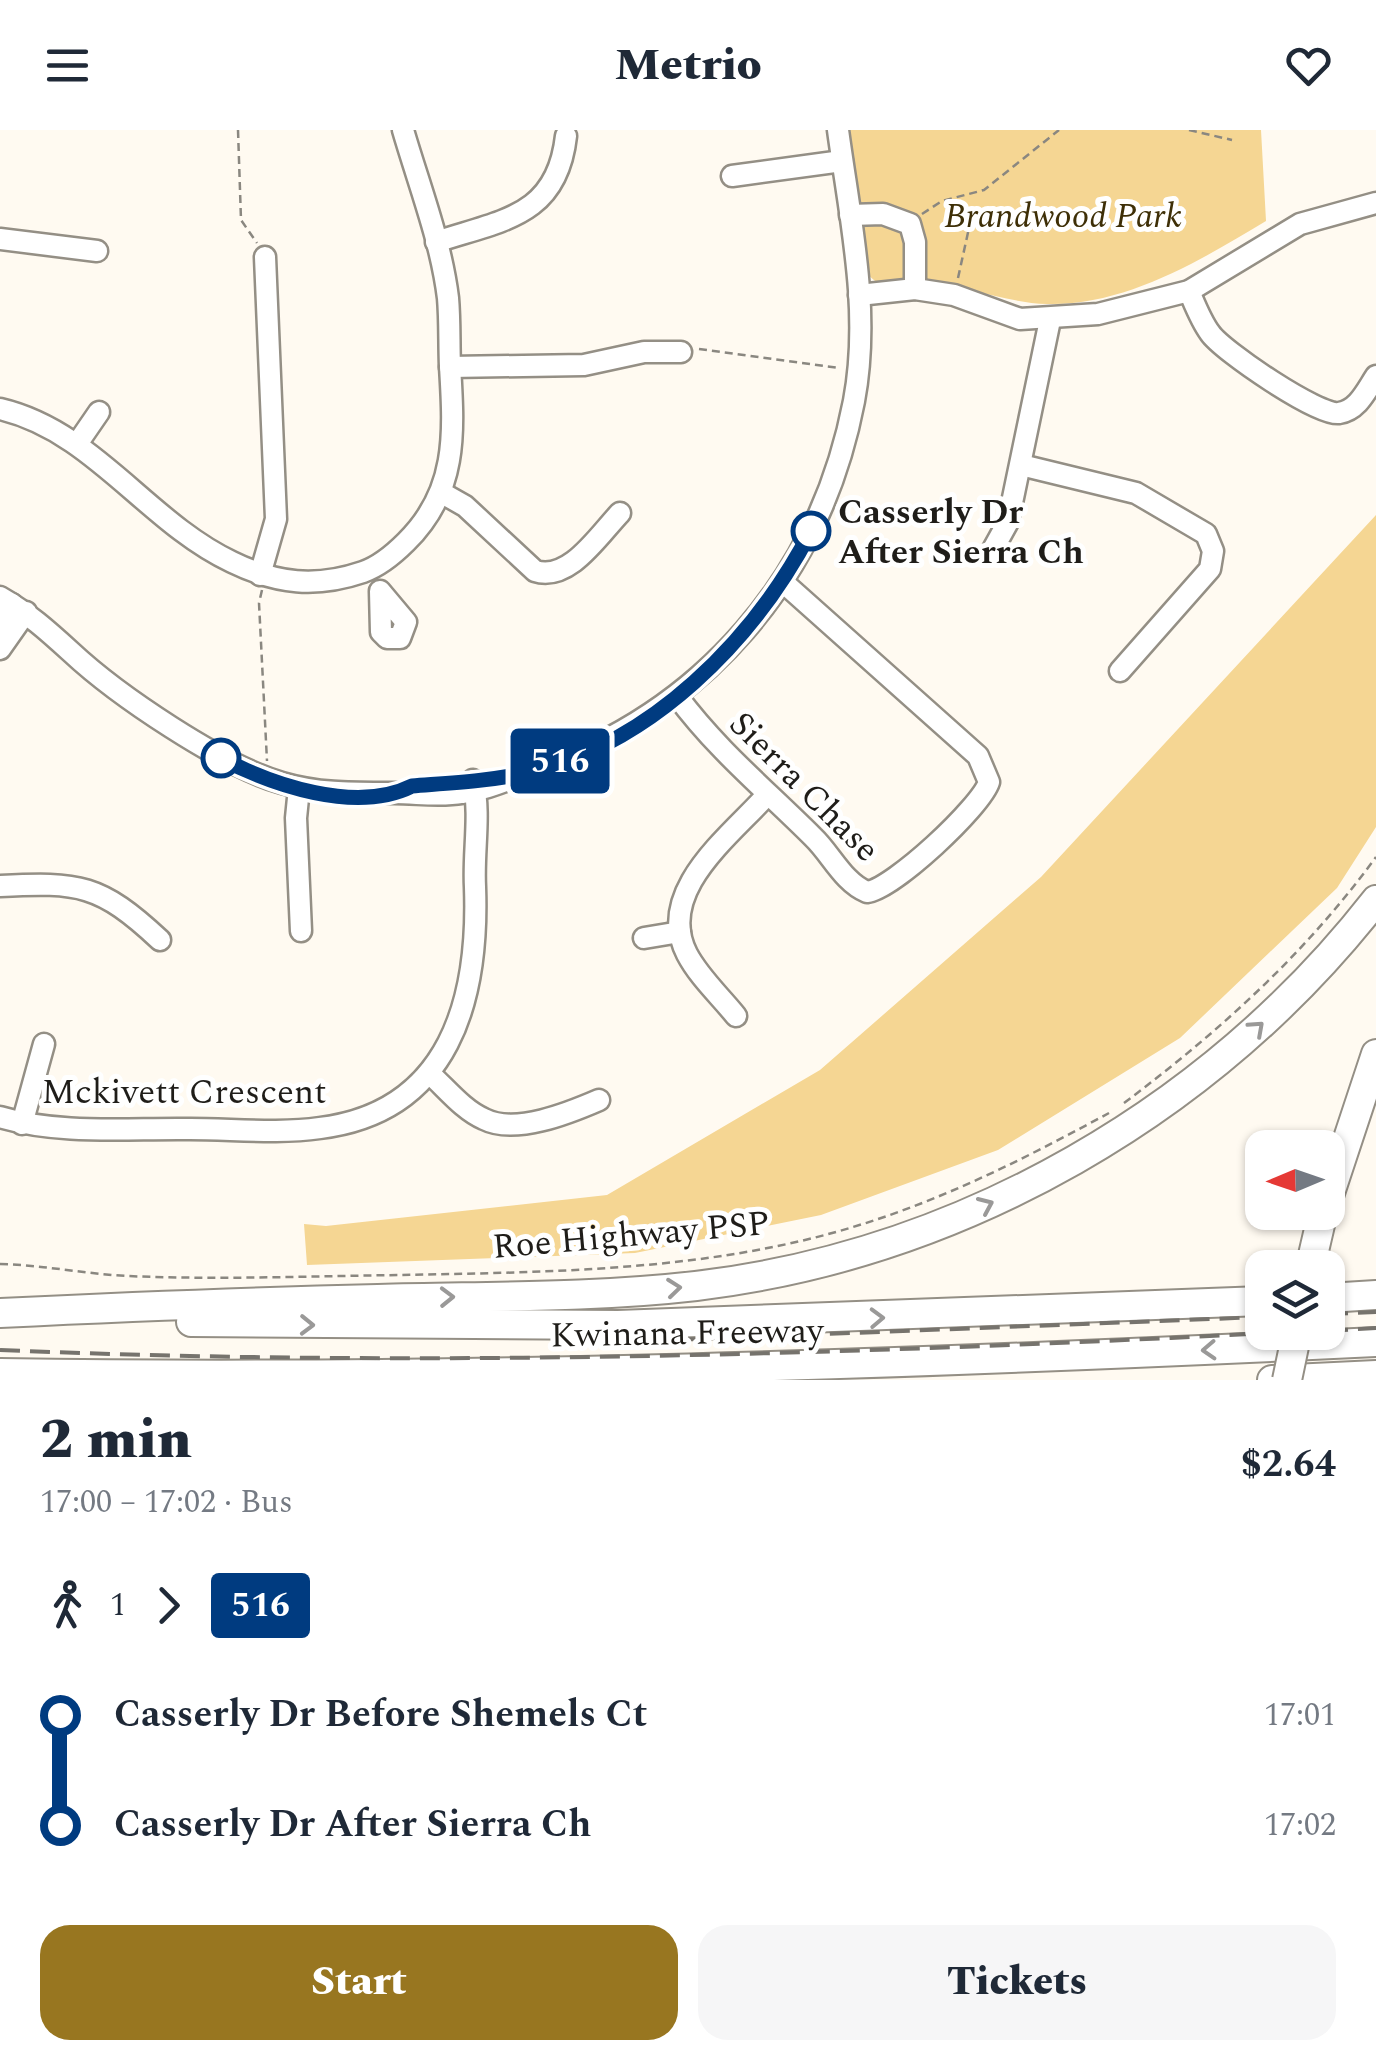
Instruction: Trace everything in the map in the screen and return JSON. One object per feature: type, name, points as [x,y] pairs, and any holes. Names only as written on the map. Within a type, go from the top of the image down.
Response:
[{"type":"highway","points":[[0,1315],[658,1290],[752,1278],[857,1253],[1010,1195],[1150,1113],[1276,1010],[1376,900]]},
{"type":"highway","points":[[1345,1147],[1376,1054]]},
{"type":"highway","points":[[1345,1297],[1376,1296]]},
{"type":"highway","name":"Kwinana Freeway","points":[[0,1315],[618,1325],[1245,1302]]},
{"type":"highway","name":"Kwinana Freeway","points":[[0,1373],[600,1372],[932,1364],[1376,1342]]},
{"type":"highway","points":[[1287,1380],[1293,1350]]},
{"type":"highway","points":[[1296,1380],[1302,1350]]},
{"type":"highway","points":[[79,1375],[190,1380]]},
{"type":"highway","points":[[1272,1380],[1376,1375]]},
{"type":"street","points":[[0,409],[35,420],[77,444],[201,542],[263,575],[315,584],[371,569],[413,534],[442,493],[453,454],[448,301],[436,242],[403,130]]},
{"type":"street","points":[[0,648],[9,612],[52,631],[71,652],[218,756],[264,778],[299,788],[350,795],[467,787],[523,774],[600,744],[677,696],[742,634],[784,583],[818,515],[848,428],[858,368],[859,295],[838,130]]},
{"type":"street","points":[[436,242],[537,204],[558,178],[566,136]]},
{"type":"street","points":[[732,176],[842,161]]},
{"type":"street","points":[[859,295],[915,290],[954,294],[1020,319],[1098,314],[1189,292],[1300,224],[1376,203]]},
{"type":"street","points":[[850,215],[883,214],[910,224],[915,242],[915,290]]},
{"type":"street","points":[[0,239],[97,252]]},
{"type":"street","points":[[263,575],[276,520],[264,257]]},
{"type":"street","points":[[1189,292],[1209,333],[1227,352],[1318,410],[1341,413],[1353,408],[1376,376]]},
{"type":"street","points":[[992,551],[1008,522],[1050,320]]},
{"type":"street","points":[[450,367],[584,364],[644,352],[681,352]]},
{"type":"street","points":[[77,444],[100,412]]},
{"type":"street","points":[[1021,465],[1136,494],[1206,534],[1213,550],[1210,569],[1120,670]]},
{"type":"street","points":[[442,493],[465,506],[535,571],[548,575],[561,572],[620,513]]},
{"type":"street","points":[[371,569],[380,590]]},
{"type":"street","name":"Sierra Chase","points":[[677,696],[766,796],[815,839],[850,881],[867,892],[886,886],[976,805],[989,782],[978,756],[784,583]]},
{"type":"street","name":"Mckivett Crescent","points":[[0,1117],[56,1128],[318,1129],[379,1110],[429,1073],[466,1006],[476,926],[467,787]]},
{"type":"street","points":[[299,788],[296,818],[302,931]]},
{"type":"street","points":[[736,1016],[688,955],[680,932],[679,913],[692,879],[766,796]]},
{"type":"street","points":[[0,886],[75,884],[91,889],[160,940]]},
{"type":"street","points":[[644,938],[680,932]]},
{"type":"street","points":[[22,1124],[44,1044]]},
{"type":"street","points":[[429,1073],[488,1122],[511,1124],[567,1114],[599,1100]]},
{"type":"path","points":[[238,130],[241,220],[264,257]]},
{"type":"path","points":[[910,224],[942,201],[984,190],[1059,130]]},
{"type":"path","points":[[1188,130],[1232,140]]},
{"type":"path","points":[[954,294],[969,228]]},
{"type":"path","points":[[681,352],[698,349],[846,368]]},
{"type":"path","points":[[263,575],[259,604],[266,715],[264,778]]},
{"type":"path","name":"Roe Highway PSP","points":[[0,1264],[43,1265],[126,1276],[498,1273],[701,1259],[851,1228],[920,1206],[1000,1171],[1117,1108],[1188,1055],[1254,996],[1337,910],[1376,858]]},
{"type":"green space","name":"Brandwood Park","points":[[850,130],[1261,130],[1266,221],[1162,278],[1076,303],[1032,303],[927,283],[881,286],[868,275]]},
{"type":"green space","points":[[1376,515],[1376,827],[1337,888],[1180,1038],[998,1150],[821,1215],[635,1253],[307,1265],[304,1224],[326,1226],[607,1195],[820,1070],[1041,877]]},
{"type":"railway","points":[[1345,1313],[1376,1312]]},
{"type":"railway","points":[[620,1342],[1245,1318]]},
{"type":"railway","points":[[1345,1330],[1376,1328]]},
{"type":"railway","points":[[0,1350],[322,1358],[645,1356],[1245,1334]]},
{"type":"bus line","name":"516","points":[[221,758],[264,778],[350,795],[399,793],[412,786],[523,774],[578,754],[646,717],[702,676],[784,583],[811,531]]},
{"type":"place","name":"Casserly Dr After Sierra Ch","points":[[811,531]]}]
